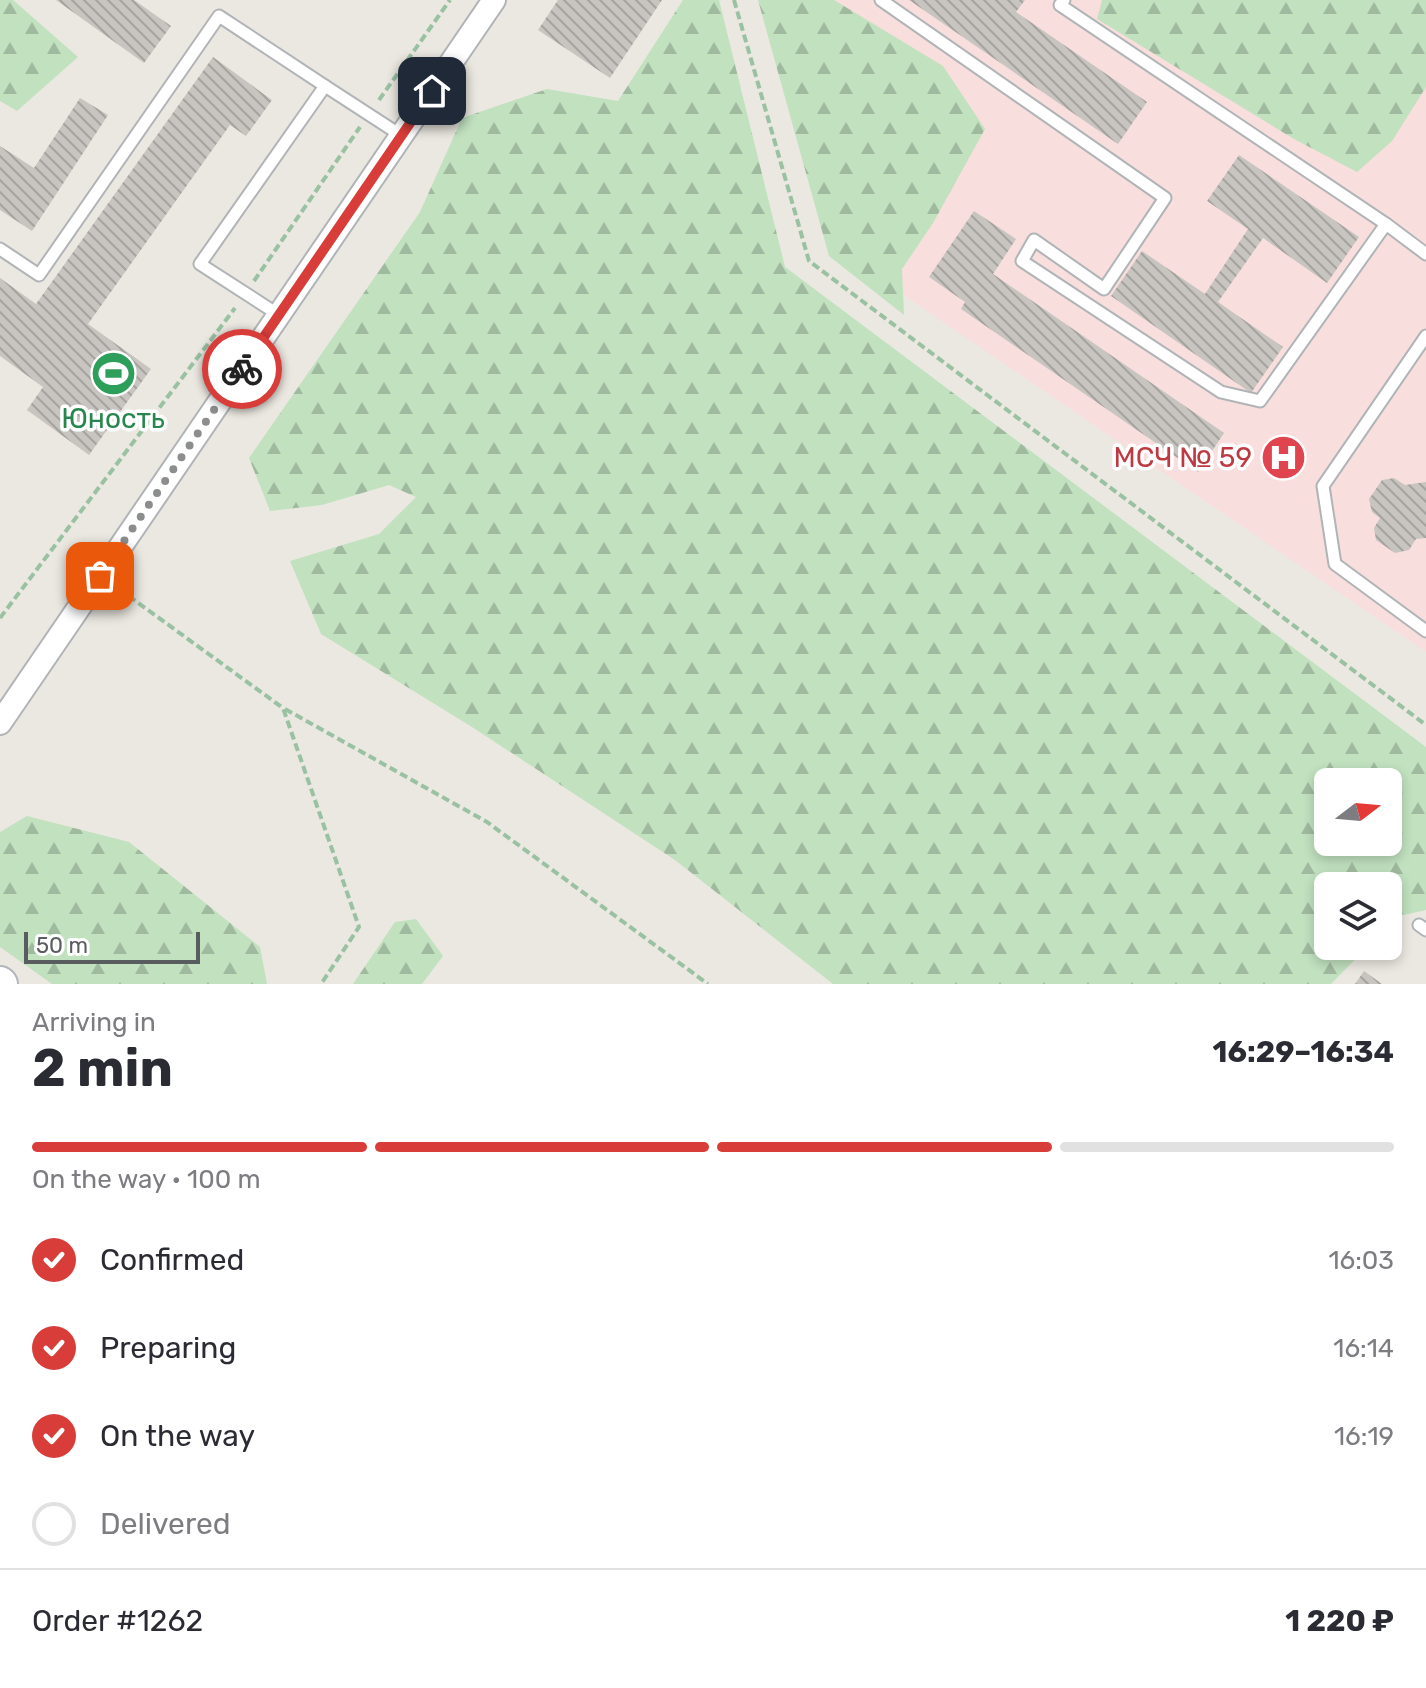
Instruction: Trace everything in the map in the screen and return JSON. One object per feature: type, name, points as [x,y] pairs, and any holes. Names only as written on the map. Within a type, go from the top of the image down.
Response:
[{"type":"street","points":[[0,723],[494,0]]},
{"type":"lane","points":[[881,0],[1165,198],[1104,289],[1034,240],[1022,261],[1221,392],[1260,401],[1386,224]]},
{"type":"lane","points":[[1064,0],[1060,5],[1426,254]]},
{"type":"lane","points":[[0,249],[39,275],[219,16],[402,136]]},
{"type":"lane","points":[[279,315],[200,264],[325,86]]},
{"type":"lane","points":[[1426,336],[1323,486],[1335,564],[1426,631]]},
{"type":"path","points":[[0,618],[245,294],[450,0]]},
{"type":"path","points":[[734,0],[809,261],[1426,725]]},
{"type":"path","points":[[100,576],[283,708],[487,822],[708,984]]},
{"type":"path","points":[[283,708],[359,927],[321,984]]},
{"type":"shaded area","name":"МСЧ № 59","points":[[788,0],[1426,0],[1426,652],[855,262]]},
{"type":"green space","points":[[0,0],[13,0],[78,57],[17,111],[0,101]]},
{"type":"green space","points":[[683,0],[719,0],[785,267],[1426,747],[1426,910],[1402,915],[1402,872],[1314,872],[1314,960],[1354,960],[1331,984],[833,984],[675,860],[472,727],[321,634],[290,561],[379,534],[416,497],[389,485],[322,505],[270,511],[249,458],[420,212],[462,118],[547,89],[618,101]]},
{"type":"green space","points":[[758,0],[834,0],[943,66],[985,129],[933,223],[902,269],[904,315],[829,256]]},
{"type":"green space","points":[[1102,0],[1426,0],[1426,87],[1392,141],[1357,172],[1294,139],[1097,19]]},
{"type":"green space","points":[[27,816],[129,842],[260,947],[267,984],[52,984],[0,947],[0,832]]},
{"type":"green space","points":[[416,919],[443,956],[422,984],[353,984],[395,922]]},
{"type":"building","points":[[56,0],[134,0],[171,26],[144,63]]},
{"type":"building","points":[[558,0],[662,0],[610,78],[538,30]]},
{"type":"building","points":[[909,0],[1025,0],[1016,12],[1147,102],[1118,144]]},
{"type":"building","points":[[213,57],[272,100],[246,136],[230,125],[88,324],[151,369],[89,455],[27,410],[43,387],[0,356],[0,278],[36,304]]},
{"type":"building","points":[[80,98],[108,115],[32,231],[0,210],[0,146],[34,168]]},
{"type":"building","points":[[1239,155],[1359,237],[1327,283],[1263,238],[1218,302],[1283,347],[1251,393],[1111,296],[1142,251],[1205,294],[1248,229],[1207,201]]},
{"type":"building","points":[[974,211],[1016,239],[993,274],[1224,433],[1198,472],[961,309],[965,302],[929,277]]},
{"type":"building","points":[[1394,478],[1405,485],[1426,482],[1426,538],[1416,539],[1409,550],[1395,553],[1376,540],[1374,528],[1380,518],[1372,512],[1369,499],[1382,480]]},
{"type":"building","points":[[1364,971],[1382,984],[1355,984]]},
{"type":"way so far","points":[[100,576],[242,369]]},
{"type":"place","name":"Юность","points":[[113,374]]},
{"type":"place","name":"МСЧ № 59","points":[[1283,457]]},
{"type":"route","points":[[242,369],[432,91]]}]
